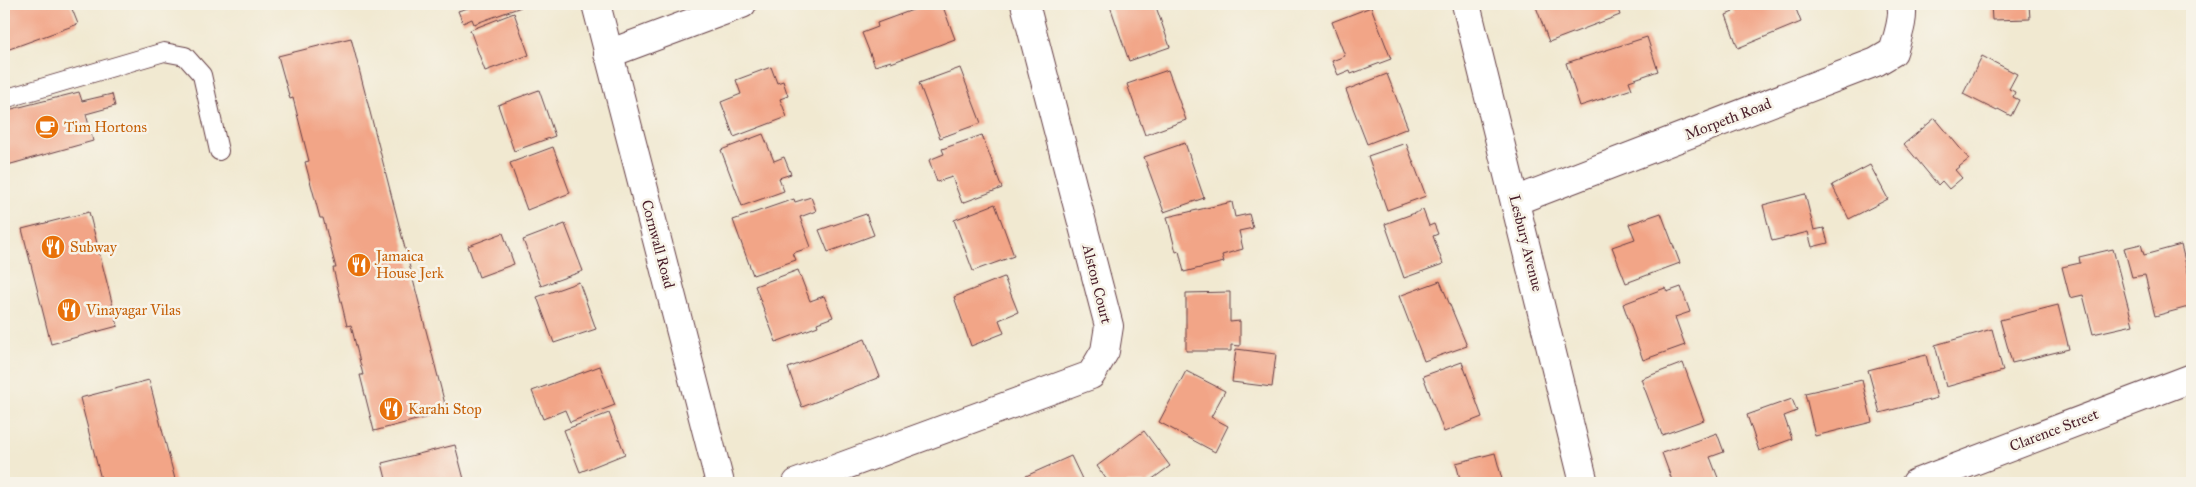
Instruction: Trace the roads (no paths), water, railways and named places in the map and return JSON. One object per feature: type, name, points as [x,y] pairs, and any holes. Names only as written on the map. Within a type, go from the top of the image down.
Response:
[{"type":"street","name":"Cornwall Road","points":[[596,4],[720,483]]},
{"type":"street","points":[[608,54],[742,4]]},
{"type":"street","name":"Alston Court","points":[[797,483],[1091,374],[1105,351],[1109,326],[1024,4]]},
{"type":"street","name":"Lesbury Avenue","points":[[1466,4],[1516,200],[1584,483]]},
{"type":"street","name":"Morpeth Road","points":[[1516,200],[1876,62],[1893,52],[1899,34],[1903,9],[1901,4]]},
{"type":"street","name":"Clarence Street","points":[[1916,483],[2192,378]]},
{"type":"lane","points":[[4,99],[164,52],[185,56],[202,75],[219,151]]},
{"type":"place","name":"Tim Hortons","points":[[47,127]]},
{"type":"place","name":"Subway","points":[[53,247]]},
{"type":"place","name":"Jamaica House Jerk","points":[[359,265]]},
{"type":"place","name":"Vinayagar Vilas","points":[[69,310]]},
{"type":"place","name":"Karahi Stop","points":[[391,409]]}]
